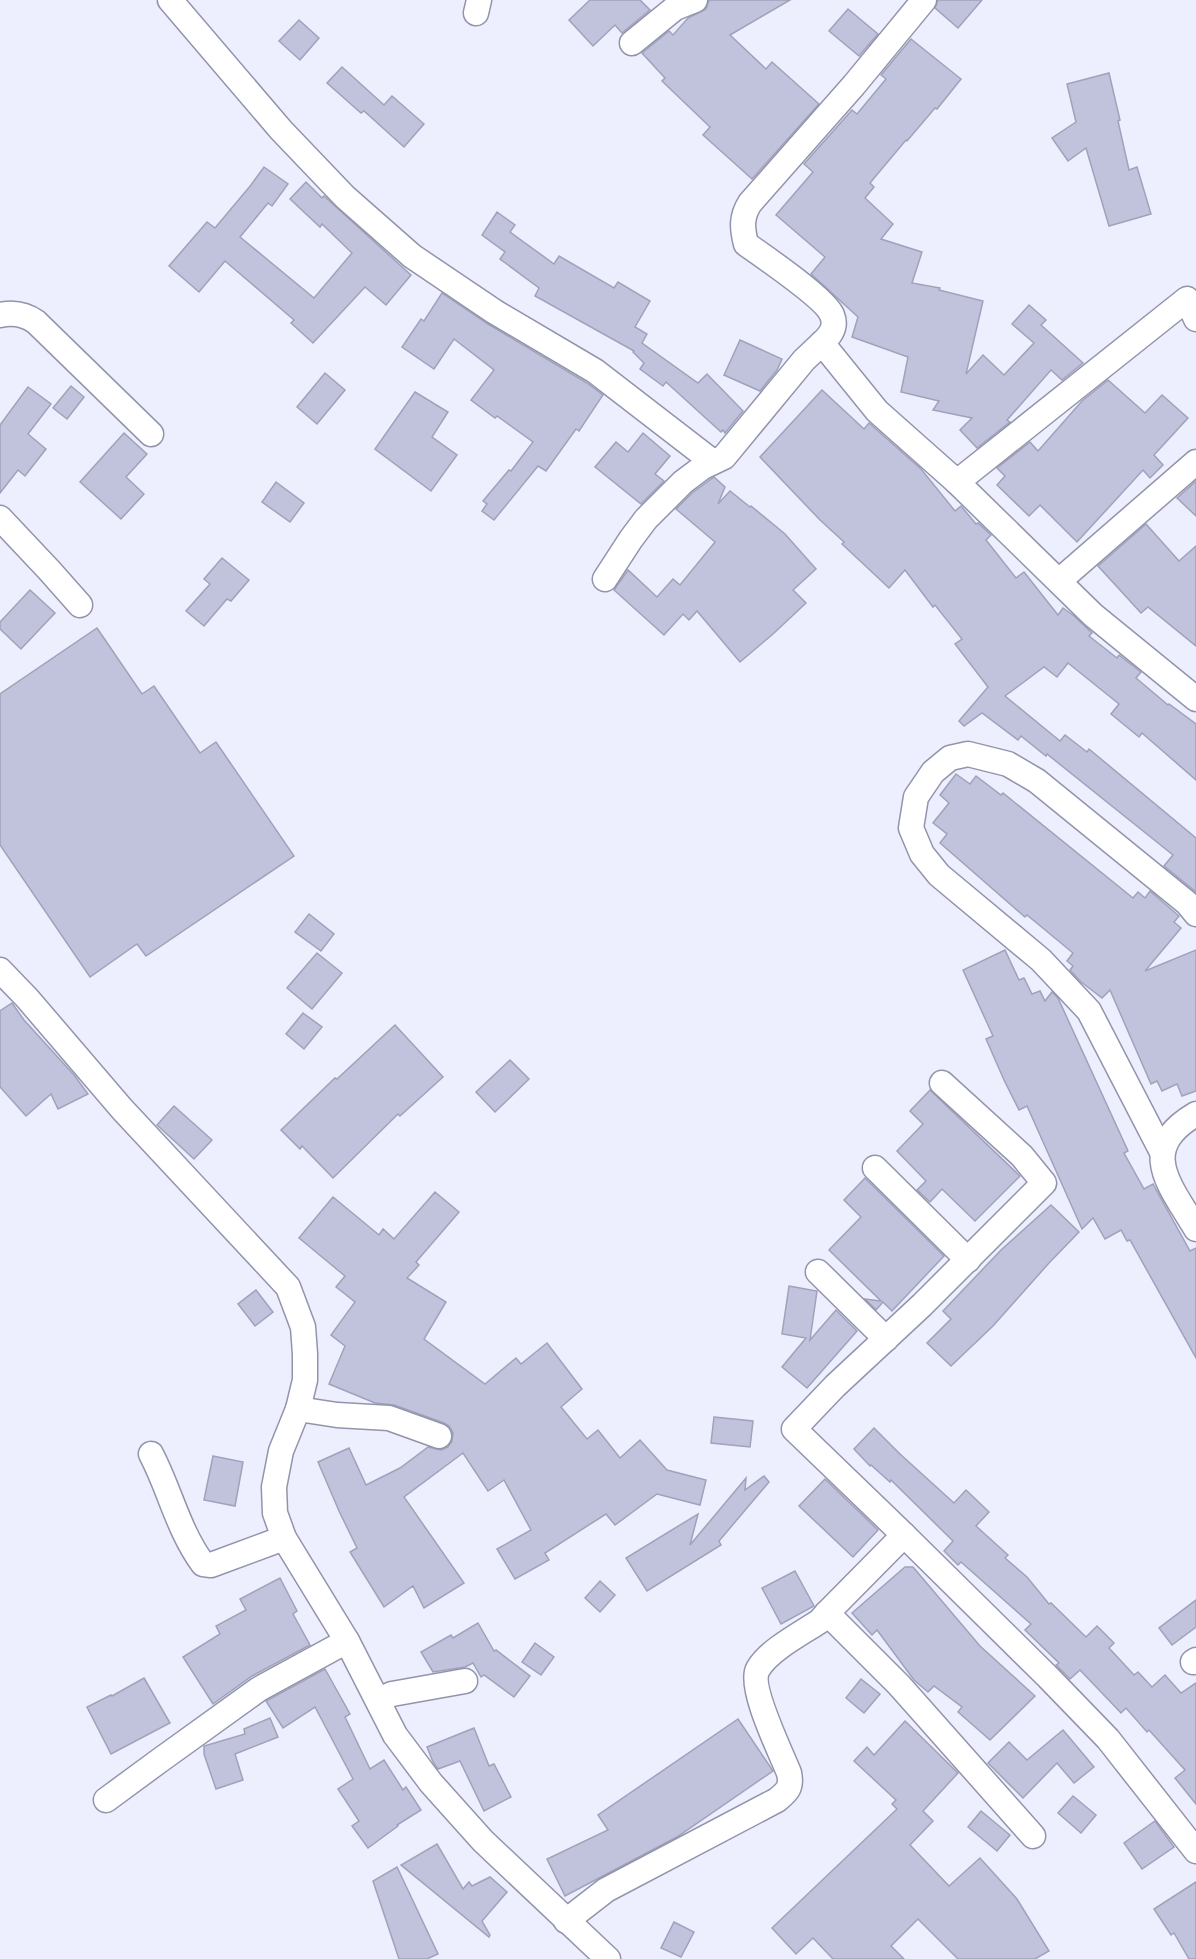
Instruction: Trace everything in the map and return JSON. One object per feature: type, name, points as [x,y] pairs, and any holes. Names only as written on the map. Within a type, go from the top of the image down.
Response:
[{"type":"street","points":[[170,0],[281,130],[345,197],[412,256],[495,312],[594,371],[713,462]]},
{"type":"street","points":[[632,44],[675,8],[695,0]]},
{"type":"street","points":[[605,579],[646,519],[683,482],[703,467],[724,457],[804,360],[832,334],[833,317],[824,303],[746,244],[742,228],[744,213],[750,203],[854,85],[924,0]]},
{"type":"street","points":[[957,482],[1187,299],[1196,319]]},
{"type":"street","points":[[0,315],[8,313],[26,315],[36,322],[151,434]]},
{"type":"street","points":[[822,343],[877,411],[957,482],[1093,615],[1196,699]]},
{"type":"street","points":[[1059,581],[1196,462]]},
{"type":"street","points":[[0,518],[80,605]]},
{"type":"street","points":[[1162,1152],[1089,1011],[1041,960],[939,875],[922,854],[911,828],[916,797],[933,772],[950,758],[968,754],[1008,764],[1037,781],[1187,903],[1196,914]]},
{"type":"street","points":[[0,970],[27,998],[122,1109],[288,1287],[303,1327],[305,1380],[298,1409],[281,1451],[274,1487],[275,1513],[284,1538],[347,1641],[395,1736],[431,1783],[483,1841],[608,1959]]},
{"type":"street","points":[[942,1083],[1022,1156],[1044,1184],[968,1260],[835,1386],[794,1429],[1048,1677],[1107,1739],[1196,1851]]},
{"type":"street","points":[[1196,1114],[1180,1123],[1168,1137],[1162,1152],[1162,1168],[1171,1188],[1196,1229]]},
{"type":"street","points":[[875,1168],[968,1260]]},
{"type":"street","points":[[818,1272],[886,1339]]},
{"type":"street","points":[[298,1409],[337,1415],[389,1418],[439,1436]]},
{"type":"street","points":[[151,1454],[163,1475],[180,1526],[203,1564],[211,1565],[284,1538]]},
{"type":"street","points":[[566,1921],[606,1890],[777,1800],[789,1790],[791,1782],[789,1773],[761,1703],[755,1675],[767,1658],[820,1621],[904,1534]]},
{"type":"street","points":[[826,1613],[899,1685],[1032,1836]]},
{"type":"street","points":[[106,1800],[259,1689],[347,1641]]},
{"type":"street","points":[[378,1700],[392,1694],[465,1681]]},
{"type":"building","points":[[590,0],[640,0],[650,10],[622,33],[615,25],[593,46],[569,20]]},
{"type":"building","points":[[709,0],[790,0],[730,35],[766,69],[772,62],[819,104],[752,179],[703,135],[710,127],[662,81],[665,78],[642,53],[669,31],[673,35],[688,18],[706,9]]},
{"type":"building","points":[[938,0],[982,0],[958,28],[935,8]]},
{"type":"building","points":[[848,9],[878,34],[859,56],[829,31]]},
{"type":"building","points":[[299,20],[319,38],[300,60],[279,41]]},
{"type":"building","points":[[911,39],[961,79],[870,183],[874,187],[865,198],[893,224],[881,239],[922,252],[912,283],[940,288],[939,290],[983,301],[966,374],[983,355],[1004,375],[1034,343],[1012,324],[1029,305],[1046,320],[1041,325],[1083,363],[1062,380],[1051,370],[1007,420],[1010,422],[977,448],[960,430],[972,418],[933,410],[939,401],[901,392],[908,357],[852,337],[858,317],[811,274],[825,257],[776,215],[813,172],[804,164],[852,110],[857,114],[886,79],[881,75]]},
{"type":"building","points":[[342,67],[384,105],[392,96],[424,124],[404,147],[364,111],[361,113],[327,83]]},
{"type":"building","points":[[1109,73],[1129,170],[1137,167],[1151,214],[1109,226],[1086,148],[1068,161],[1052,138],[1076,122],[1067,84]]},
{"type":"building","points":[[264,167],[288,184],[272,206],[268,203],[240,237],[314,298],[352,253],[322,224],[320,227],[290,199],[306,182],[411,275],[386,305],[365,287],[313,343],[291,323],[294,320],[225,261],[199,292],[169,266],[207,222],[215,228]]},
{"type":"building","points":[[497,212],[515,225],[510,232],[554,264],[559,256],[614,288],[618,282],[650,301],[635,327],[647,334],[642,343],[698,383],[707,374],[743,411],[725,433],[723,430],[721,432],[666,382],[663,386],[640,369],[644,363],[634,351],[535,296],[539,288],[500,259],[505,252],[482,235]]},
{"type":"building","points":[[442,293],[603,395],[579,431],[576,429],[546,471],[538,466],[494,520],[482,511],[487,504],[483,501],[509,470],[511,471],[533,442],[471,400],[494,370],[454,339],[434,369],[402,347],[421,319],[424,321]]},
{"type":"building","points":[[740,340],[782,359],[777,370],[760,391],[724,375]]},
{"type":"building","points":[[325,373],[345,390],[317,424],[297,407]]},
{"type":"building","points":[[1108,380],[1145,413],[1162,395],[1188,418],[1154,455],[1163,465],[1150,478],[1143,470],[1077,542],[1040,505],[1029,516],[997,485],[1005,476],[997,468],[1030,442],[1038,451],[1082,401]]},
{"type":"building","points":[[71,386],[84,397],[67,419],[53,408]]},
{"type":"building","points":[[28,387],[51,404],[28,434],[46,449],[25,476],[18,470],[0,493],[0,425]]},
{"type":"building","points":[[822,390],[864,429],[869,423],[921,469],[955,511],[961,506],[976,524],[978,523],[991,535],[986,540],[1016,578],[1024,572],[1058,615],[1063,608],[1074,616],[1092,633],[1089,636],[1117,658],[1119,655],[1141,672],[1136,678],[1168,705],[1196,724],[1196,780],[1142,733],[1139,737],[1111,714],[1119,704],[1068,663],[1057,677],[1044,667],[1005,696],[1060,741],[1065,735],[1087,752],[1089,749],[1196,838],[1196,892],[1164,866],[1173,855],[1047,754],[1046,756],[1021,736],[1018,740],[982,713],[964,726],[959,721],[988,687],[955,644],[962,639],[935,605],[933,607],[905,570],[889,588],[842,544],[844,542],[760,457]]},
{"type":"building","points":[[415,392],[448,412],[432,437],[457,455],[431,491],[375,449]]},
{"type":"building","points":[[124,433],[147,454],[126,477],[144,494],[121,519],[80,482]]},
{"type":"building","points":[[643,433],[670,456],[655,474],[664,481],[641,504],[595,467],[616,442],[628,452]]},
{"type":"building","points":[[714,477],[725,487],[718,504],[730,491],[785,534],[816,569],[793,590],[806,603],[740,662],[697,611],[689,620],[683,614],[664,635],[614,590],[628,570],[657,597],[673,579],[680,585],[715,542],[676,509],[692,493]]},
{"type":"building","points":[[1196,481],[1196,516],[1177,498]]},
{"type":"building","points":[[276,482],[304,503],[290,522],[262,502]]},
{"type":"building","points":[[1146,524],[1179,561],[1196,546],[1196,646],[1148,607],[1141,613],[1098,566]]},
{"type":"building","points":[[222,558],[249,580],[231,601],[227,599],[204,626],[186,611],[210,584],[204,579]]},
{"type":"building","points":[[30,590],[55,613],[21,649],[0,629],[0,622]]},
{"type":"building","points":[[97,628],[142,694],[154,686],[200,753],[216,742],[294,856],[146,956],[137,944],[90,977],[0,845],[0,694]]},
{"type":"building","points":[[956,774],[970,784],[976,776],[1001,795],[1003,793],[1133,898],[1138,892],[1145,898],[1150,891],[1179,916],[1174,922],[1181,928],[1145,971],[1196,950],[1196,1091],[1182,1096],[1177,1084],[1162,1091],[1157,1081],[1151,1084],[1110,990],[1102,998],[1080,981],[1070,970],[1073,966],[1067,961],[1073,953],[1027,915],[1025,917],[940,843],[947,834],[933,823],[949,803],[940,795]]},
{"type":"building","points":[[309,914],[334,934],[321,951],[295,932]]},
{"type":"building","points":[[1005,950],[1019,980],[1024,978],[1032,994],[1040,991],[1045,1001],[1052,992],[1058,998],[1128,1151],[1124,1153],[1144,1189],[1153,1184],[1190,1251],[1196,1248],[1196,1358],[1130,1240],[1127,1241],[1121,1230],[1105,1239],[1093,1218],[1082,1229],[1027,1106],[1019,1110],[1004,1080],[986,1039],[993,1036],[963,970]]},
{"type":"building","points":[[317,953],[342,973],[312,1009],[287,988]]},
{"type":"building","points":[[12,1003],[88,1094],[58,1109],[51,1094],[26,1116],[0,1087],[0,1011]]},
{"type":"building","points":[[303,1013],[322,1027],[304,1049],[286,1034]]},
{"type":"building","points":[[395,1025],[443,1077],[400,1116],[398,1114],[333,1178],[302,1146],[300,1149],[281,1130]]},
{"type":"building","points":[[510,1060],[529,1079],[495,1112],[476,1092]]},
{"type":"building","points":[[930,1090],[1020,1176],[975,1221],[942,1189],[930,1202],[917,1190],[926,1181],[897,1151],[923,1124],[910,1111]]},
{"type":"building","points":[[174,1106],[212,1140],[194,1159],[157,1125]]},
{"type":"building","points":[[865,1178],[944,1256],[892,1311],[883,1302],[876,1310],[865,1299],[881,1301],[829,1250],[861,1217],[844,1200]]},
{"type":"building","points":[[435,1192],[459,1212],[416,1262],[419,1265],[407,1278],[446,1302],[424,1339],[485,1384],[516,1358],[521,1364],[547,1343],[582,1389],[561,1407],[587,1439],[598,1430],[620,1458],[640,1440],[667,1470],[706,1480],[700,1505],[657,1494],[615,1525],[606,1514],[545,1553],[549,1560],[515,1579],[497,1549],[531,1530],[504,1480],[488,1491],[463,1453],[404,1497],[464,1583],[424,1608],[413,1586],[384,1607],[350,1552],[357,1548],[318,1462],[349,1448],[366,1485],[400,1468],[428,1447],[441,1450],[448,1447],[453,1433],[444,1423],[394,1405],[375,1403],[329,1384],[345,1346],[331,1335],[355,1302],[336,1287],[345,1276],[299,1238],[333,1197],[379,1235],[383,1229],[394,1239]]},
{"type":"building","points":[[1051,1205],[1079,1232],[993,1326],[951,1366],[927,1343],[951,1319],[943,1311],[1001,1250]]},
{"type":"building","points":[[789,1286],[817,1291],[810,1340],[836,1310],[857,1331],[807,1388],[782,1367],[806,1338],[782,1334]]},
{"type":"building","points":[[256,1290],[273,1312],[255,1326],[238,1304]]},
{"type":"building","points":[[714,1417],[753,1421],[750,1447],[711,1443]]},
{"type":"building","points":[[874,1428],[954,1503],[966,1490],[989,1512],[976,1526],[1008,1555],[1005,1558],[1027,1577],[1049,1604],[1051,1603],[1086,1637],[1097,1626],[1114,1643],[1109,1648],[1134,1675],[1138,1672],[1152,1687],[1165,1675],[1181,1693],[1196,1683],[1196,1804],[1175,1778],[1185,1770],[1149,1730],[1147,1732],[1126,1708],[1121,1713],[1080,1670],[1070,1679],[1056,1665],[1059,1663],[1025,1630],[1031,1624],[961,1562],[958,1565],[944,1551],[953,1541],[891,1480],[890,1482],[870,1466],[854,1449]]},
{"type":"building","points":[[213,1456],[243,1462],[235,1506],[204,1500]]},
{"type":"building","points":[[764,1476],[769,1482],[719,1541],[721,1545],[647,1591],[626,1558],[698,1514],[690,1545],[746,1478],[745,1490]]},
{"type":"building","points":[[825,1479],[878,1530],[853,1557],[799,1506]]},
{"type":"building","points":[[905,1567],[913,1567],[980,1646],[1035,1696],[990,1740],[958,1712],[962,1707],[934,1686],[928,1692],[914,1680],[877,1630],[872,1635],[852,1613]]},
{"type":"building","points":[[795,1571],[814,1606],[781,1624],[762,1588]]},
{"type":"building","points":[[280,1578],[297,1611],[293,1614],[310,1645],[252,1676],[213,1704],[183,1657],[220,1634],[216,1626],[246,1610],[240,1599]]},
{"type":"building","points":[[600,1581],[615,1595],[600,1612],[585,1598]]},
{"type":"building","points":[[1196,1600],[1196,1627],[1172,1645],[1159,1628]]},
{"type":"building","points":[[478,1623],[494,1651],[496,1650],[530,1676],[514,1697],[484,1675],[481,1677],[473,1663],[465,1667],[433,1672],[421,1652],[451,1635],[453,1638]]},
{"type":"building","points":[[535,1643],[554,1657],[541,1675],[522,1662]]},
{"type":"building","points":[[325,1669],[350,1714],[345,1717],[370,1769],[384,1760],[403,1790],[406,1787],[421,1810],[368,1848],[352,1826],[359,1821],[338,1789],[353,1779],[315,1707],[283,1728],[266,1701]]},
{"type":"building","points":[[144,1678],[170,1723],[111,1754],[87,1707]]},
{"type":"building","points":[[861,1679],[880,1694],[864,1713],[846,1698]]},
{"type":"building","points":[[270,1718],[278,1737],[235,1754],[243,1780],[216,1789],[204,1754],[204,1746],[245,1734],[244,1729]]},
{"type":"building","points":[[738,1719],[773,1771],[677,1837],[565,1896],[547,1859],[608,1830],[598,1815]]},
{"type":"building","points":[[905,1721],[958,1773],[923,1811],[933,1821],[910,1845],[949,1886],[980,1858],[1017,1899],[1049,1951],[1035,1959],[958,1959],[918,1919],[891,1946],[904,1959],[833,1959],[813,1938],[796,1954],[772,1928],[897,1809],[892,1804],[896,1800],[854,1761],[867,1747],[874,1755]]},
{"type":"building","points":[[474,1728],[489,1766],[494,1764],[511,1797],[484,1811],[460,1761],[438,1769],[427,1747]]},
{"type":"building","points":[[1063,1730],[1094,1767],[1074,1783],[1057,1763],[1023,1798],[988,1763],[1009,1742],[1027,1760]]},
{"type":"building","points":[[1073,1796],[1096,1815],[1081,1833],[1058,1813]]},
{"type":"building","points":[[981,1811],[1010,1835],[997,1851],[968,1827]]},
{"type":"building","points":[[1155,1821],[1174,1847],[1142,1869],[1124,1843]]},
{"type":"building","points":[[437,1844],[463,1889],[469,1882],[472,1886],[490,1877],[507,1892],[482,1921],[489,1937],[401,1865]]},
{"type":"building","points":[[397,1867],[438,1954],[427,1959],[399,1959],[373,1881]]},
{"type":"building","points":[[1196,1882],[1196,1959],[1189,1959],[1174,1933],[1171,1935],[1154,1909]]},
{"type":"building","points":[[674,1922],[694,1932],[681,1957],[661,1948]]}]
